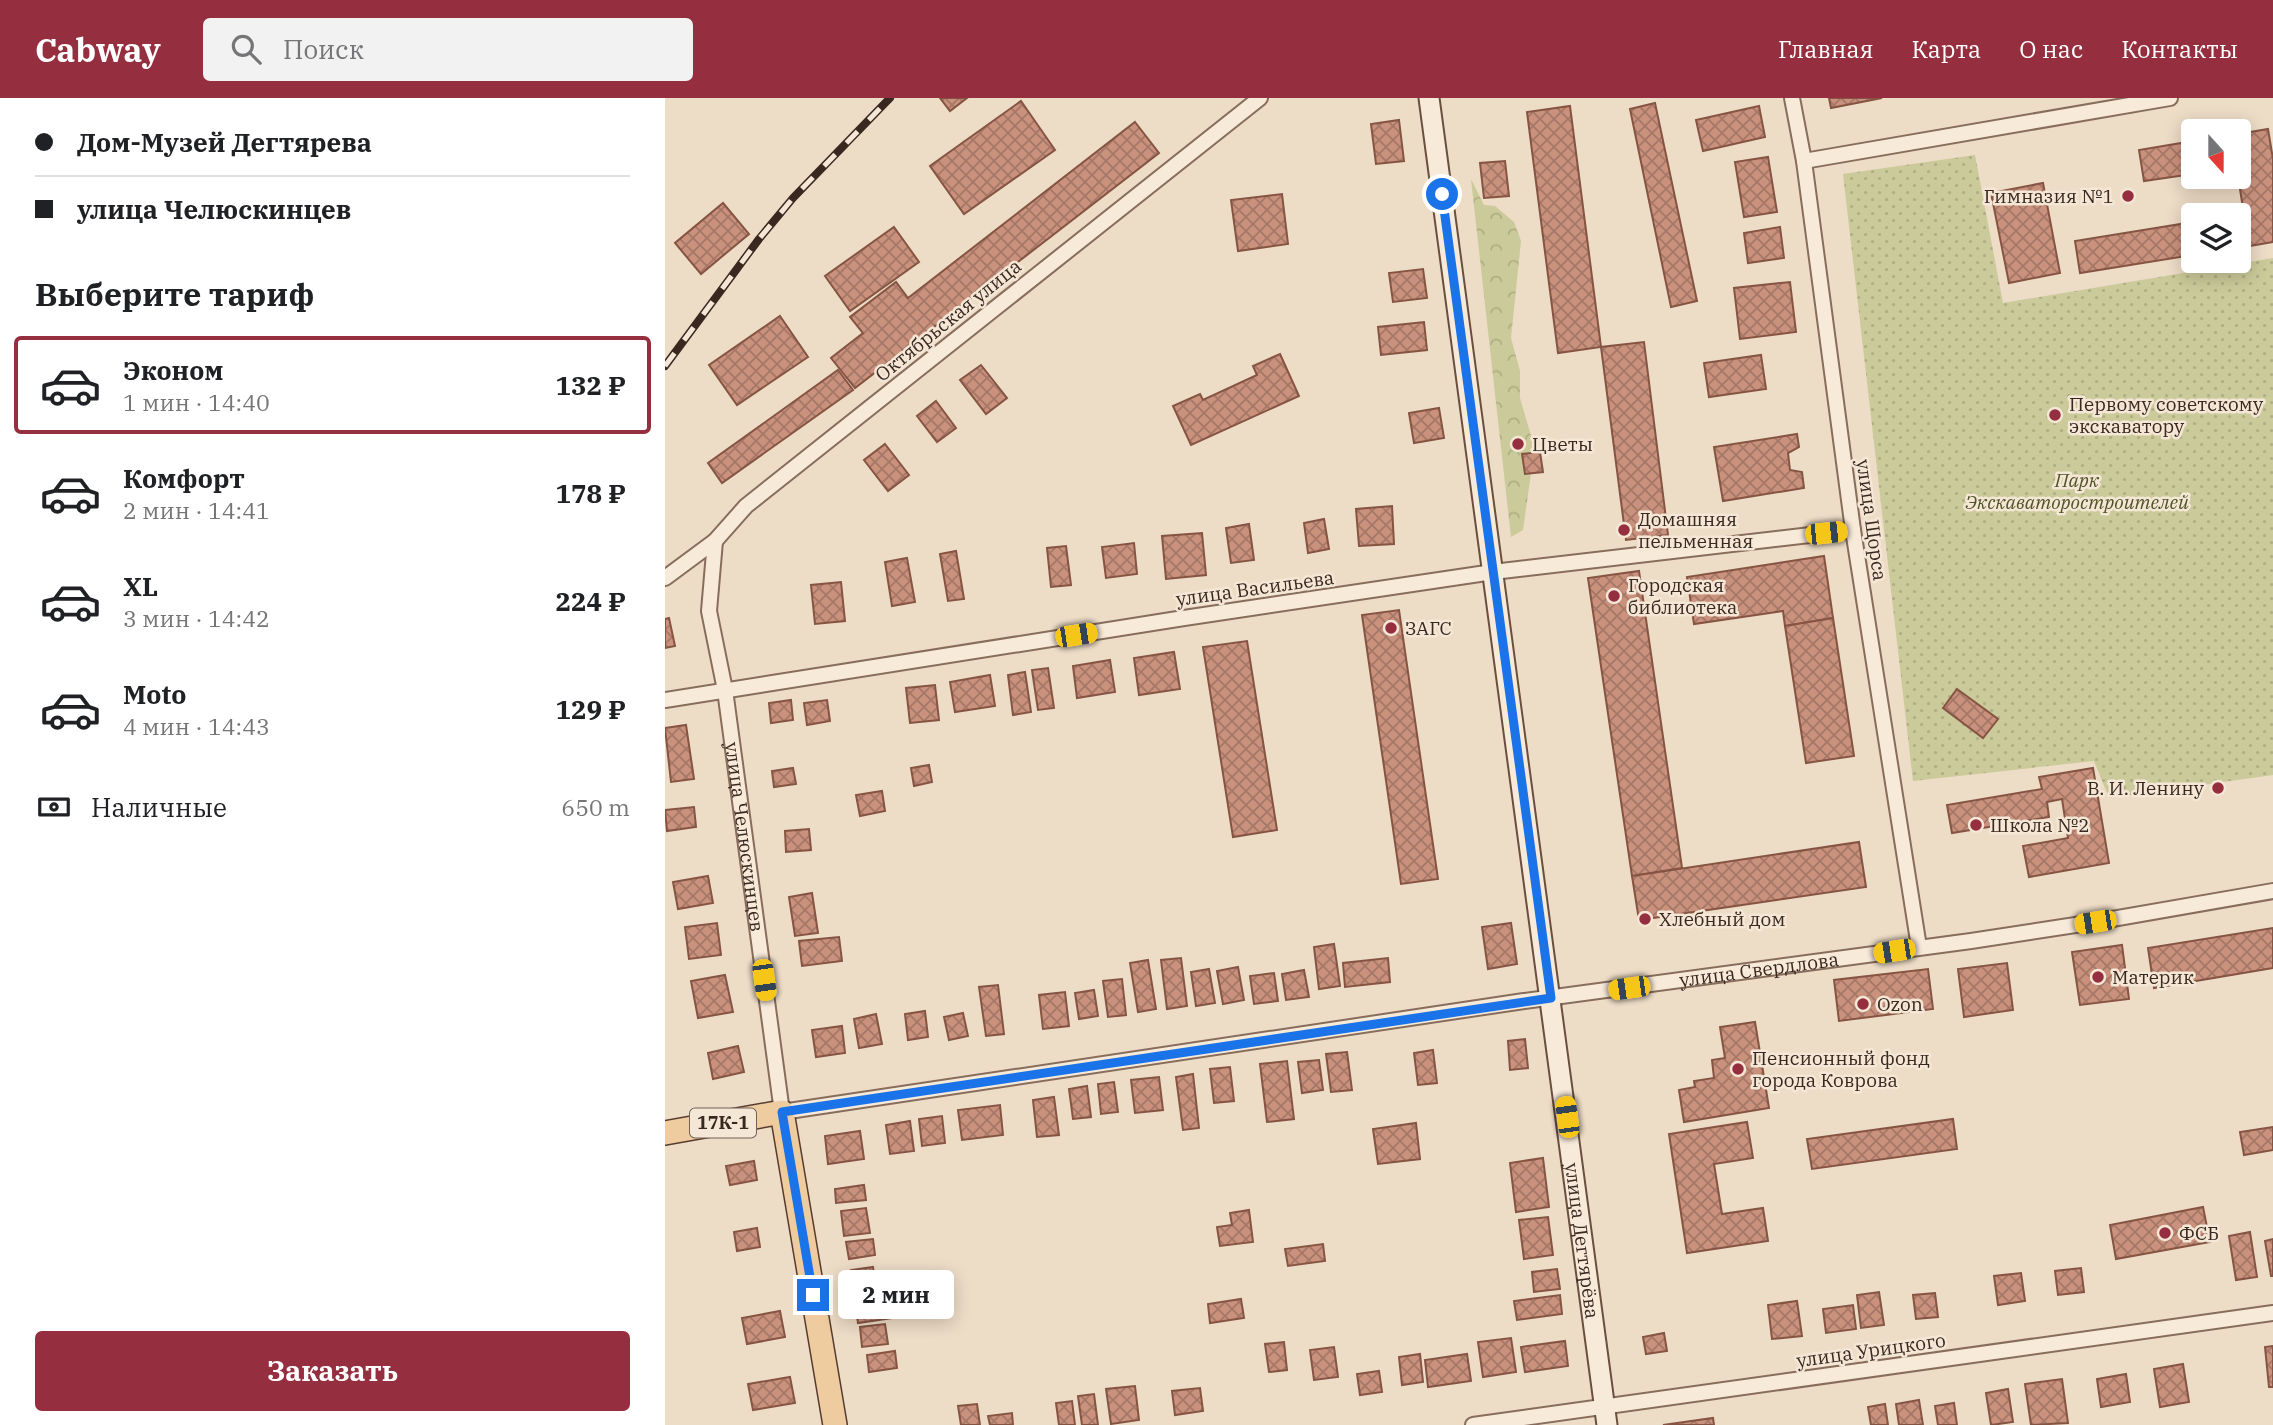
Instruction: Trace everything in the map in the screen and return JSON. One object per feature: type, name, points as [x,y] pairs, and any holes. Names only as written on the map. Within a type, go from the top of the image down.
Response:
[{"type":"main road","name":"улица Дегтярёва","points":[[1429,98],[1606,1416]]},
{"type":"main road","name":"улица Свердлова","points":[[665,1133],[782,1112]]},
{"type":"main road","name":"улица Челюскинцев","points":[[782,1112],[835,1425]]},
{"type":"street","name":"Октябрьская улица","points":[[665,578],[715,541],[746,506],[1261,98]]},
{"type":"street","name":"улица Щорса","points":[[1793,98],[1804,161],[1853,530],[1919,947]]},
{"type":"street","points":[[1804,161],[2170,98]]},
{"type":"street","name":"улица Васильева","points":[[665,700],[1493,572],[1853,530]]},
{"type":"street","name":"улица Челюскинцев","points":[[715,541],[709,611],[725,690],[782,1112]]},
{"type":"street","name":"улица Свердлова","points":[[782,1112],[1551,998],[2095,922],[2273,891]]},
{"type":"street","name":"улица Урицкого","points":[[1473,1425],[1606,1416],[2273,1313]]},
{"type":"green space","name":"Парк Экскаваторостроителей","points":[[1975,155],[2003,303],[2183,273],[2251,273],[2251,262],[2273,258],[2273,775],[2109,798],[2094,761],[1913,781],[1843,174]]},
{"type":"green space","points":[[1471,179],[1484,205],[1495,206],[1514,222],[1521,241],[1511,338],[1520,371],[1520,398],[1532,439],[1533,459],[1523,530],[1511,537]]},
{"type":"building","points":[[940,98],[967,98],[950,111]]},
{"type":"building","points":[[1829,98],[1882,98],[1831,108]]},
{"type":"building","points":[[1021,101],[1055,150],[964,214],[930,166]]},
{"type":"building","points":[[1655,103],[1697,301],[1671,307],[1630,109]]},
{"type":"building","points":[[1570,106],[1601,347],[1558,353],[1527,112]]},
{"type":"building","points":[[1759,106],[1765,137],[1703,151],[1696,120]]},
{"type":"building","points":[[1399,120],[1404,161],[1376,164],[1371,124]]},
{"type":"building","points":[[1135,122],[1159,153],[855,388],[831,358],[863,333],[850,317],[896,282],[908,298]]},
{"type":"building","points":[[2268,129],[2273,159],[2273,242],[2251,246],[2251,203],[2242,203],[2240,189],[2251,189],[2251,132]]},
{"type":"building","points":[[2181,143],[2181,176],[2144,181],[2139,150]]},
{"type":"building","points":[[1768,157],[1777,212],[1744,217],[1735,162]]},
{"type":"building","points":[[1505,161],[1509,196],[1484,198],[1480,163]]},
{"type":"building","points":[[2043,183],[2060,273],[2009,283],[1991,193]]},
{"type":"building","points":[[1282,194],[1288,244],[1238,251],[1231,200]]},
{"type":"building","points":[[723,203],[749,234],[701,274],[675,243]]},
{"type":"building","points":[[2181,224],[2181,257],[2080,273],[2075,241]]},
{"type":"building","points":[[894,227],[919,262],[850,311],[825,276]]},
{"type":"building","points":[[1780,227],[1784,258],[1748,263],[1744,233]]},
{"type":"building","points":[[1423,269],[1427,298],[1393,302],[1389,273]]},
{"type":"building","points":[[1790,282],[1796,332],[1740,339],[1734,288]]},
{"type":"building","points":[[780,316],[808,357],[737,405],[709,365]]},
{"type":"building","points":[[1424,322],[1427,350],[1381,355],[1378,327]]},
{"type":"building","points":[[1644,342],[1668,535],[1626,540],[1601,347]]},
{"type":"building","points":[[1280,354],[1299,396],[1191,445],[1173,406],[1200,394],[1203,400],[1257,375],[1253,366]]},
{"type":"building","points":[[1761,355],[1766,389],[1709,397],[1704,363]]},
{"type":"building","points":[[981,365],[1007,398],[986,414],[960,380]]},
{"type":"building","points":[[838,370],[853,390],[722,483],[708,463]]},
{"type":"building","points":[[936,401],[956,428],[937,442],[917,416]]},
{"type":"building","points":[[1439,408],[1444,438],[1414,443],[1409,413]]},
{"type":"building","points":[[1797,434],[1799,447],[1788,453],[1790,470],[1802,472],[1804,488],[1723,501],[1714,447]]},
{"type":"building","points":[[885,444],[909,475],[888,491],[864,460]]},
{"type":"building","points":[[1540,452],[1543,472],[1525,474],[1522,454]]},
{"type":"building","points":[[1392,506],[1394,544],[1359,546],[1356,509]]},
{"type":"building","points":[[1324,519],[1329,549],[1308,553],[1304,523]]},
{"type":"building","points":[[1249,524],[1254,560],[1231,563],[1226,528]]},
{"type":"building","points":[[1202,533],[1206,575],[1166,579],[1162,536]]},
{"type":"building","points":[[1134,543],[1137,574],[1106,578],[1102,547]]},
{"type":"building","points":[[1066,546],[1071,585],[1051,587],[1047,548]]},
{"type":"building","points":[[956,551],[964,599],[948,601],[940,554]]},
{"type":"building","points":[[1824,556],[1833,618],[1785,626],[1783,611],[1694,624],[1687,577]]},
{"type":"building","points":[[907,558],[915,602],[892,606],[885,562]]},
{"type":"building","points":[[1639,571],[1682,868],[1632,876],[1588,578]]},
{"type":"building","points":[[841,582],[845,621],[815,624],[811,585]]},
{"type":"building","points":[[1399,610],[1438,879],[1401,884],[1362,615]]},
{"type":"building","points":[[669,618],[675,646],[665,648],[665,619]]},
{"type":"building","points":[[1833,618],[1854,756],[1806,763],[1785,626]]},
{"type":"building","points":[[1247,641],[1277,830],[1233,837],[1203,647]]},
{"type":"building","points":[[1174,652],[1180,689],[1139,695],[1134,658]]},
{"type":"building","points":[[1110,660],[1115,692],[1077,698],[1073,666]]},
{"type":"building","points":[[1048,668],[1054,708],[1038,710],[1032,670]]},
{"type":"building","points":[[1025,672],[1031,712],[1013,715],[1008,675]]},
{"type":"building","points":[[990,675],[995,706],[955,712],[950,682]]},
{"type":"building","points":[[935,685],[939,720],[910,723],[906,688]]},
{"type":"building","points":[[1957,689],[1998,719],[1983,738],[1943,708]]},
{"type":"building","points":[[791,700],[793,720],[771,723],[769,703]]},
{"type":"building","points":[[827,700],[830,721],[807,725],[804,703]]},
{"type":"building","points":[[686,725],[694,779],[671,782],[665,728]]},
{"type":"building","points":[[929,765],[932,782],[914,786],[911,768]]},
{"type":"building","points":[[793,768],[796,784],[774,787],[772,771]]},
{"type":"building","name":"Школа №2","points":[[2093,768],[2109,863],[2029,877],[2023,846],[2068,838],[2062,799],[2047,802],[2049,817],[1952,833],[1947,805],[2042,789],[2039,777]]},
{"type":"building","points":[[882,791],[885,811],[860,816],[856,795]]},
{"type":"building","points":[[694,807],[696,827],[667,831],[665,810]]},
{"type":"building","points":[[809,829],[811,850],[786,852],[785,831]]},
{"type":"building","points":[[1859,842],[1866,887],[1639,920],[1632,876]]},
{"type":"building","points":[[708,876],[713,903],[678,909],[673,882]]},
{"type":"building","points":[[812,893],[818,933],[795,936],[789,897]]},
{"type":"building","points":[[717,923],[721,955],[689,959],[685,927]]},
{"type":"building","points":[[1511,923],[1517,964],[1488,969],[1482,927]]},
{"type":"building","points":[[2273,928],[2273,968],[2154,988],[2148,948]]},
{"type":"building","points":[[839,937],[842,961],[802,966],[799,941]]},
{"type":"building","points":[[1334,944],[1340,986],[1319,989],[1314,947]]},
{"type":"building","points":[[2122,945],[2129,999],[2080,1005],[2072,952]]},
{"type":"building","points":[[1181,958],[1187,1006],[1167,1009],[1161,960]]},
{"type":"building","points":[[1388,958],[1390,982],[1345,987],[1343,963]]},
{"type":"building","points":[[1148,960],[1156,1009],[1138,1012],[1130,963]]},
{"type":"building","points":[[2007,963],[2013,1010],[1964,1017],[1958,969]]},
{"type":"building","points":[[1238,967],[1244,1000],[1223,1004],[1217,971]]},
{"type":"building","points":[[1209,969],[1215,1003],[1196,1006],[1191,972]]},
{"type":"building","points":[[1928,969],[1933,1009],[1839,1021],[1834,980]]},
{"type":"building","points":[[1304,970],[1309,997],[1286,1000],[1282,974]]},
{"type":"building","points":[[1274,973],[1278,1001],[1254,1004],[1250,976]]},
{"type":"building","points":[[725,975],[733,1012],[698,1018],[691,981]]},
{"type":"building","points":[[1122,979],[1126,1015],[1108,1017],[1103,981]]},
{"type":"building","points":[[998,985],[1004,1034],[986,1036],[979,987]]},
{"type":"building","points":[[1094,990],[1098,1016],[1079,1019],[1075,993]]},
{"type":"building","points":[[1065,992],[1069,1026],[1043,1029],[1039,995]]},
{"type":"building","points":[[925,1011],[928,1037],[908,1040],[905,1014]]},
{"type":"building","points":[[963,1013],[968,1036],[949,1040],[944,1017]]},
{"type":"building","points":[[876,1014],[882,1044],[859,1048],[854,1019]]},
{"type":"building","name":"Пенсионный фонд города Коврова","points":[[1755,1022],[1769,1108],[1684,1122],[1679,1090],[1695,1087],[1694,1081],[1714,1078],[1712,1060],[1725,1058],[1720,1027]]},
{"type":"building","points":[[842,1026],[845,1053],[816,1057],[812,1030]]},
{"type":"building","points":[[1525,1039],[1528,1068],[1510,1070],[1508,1041]]},
{"type":"building","points":[[738,1046],[744,1072],[713,1079],[708,1053]]},
{"type":"building","points":[[1433,1050],[1437,1083],[1418,1085],[1414,1053]]},
{"type":"building","points":[[1347,1052],[1352,1090],[1331,1092],[1326,1054]]},
{"type":"building","points":[[1319,1060],[1323,1090],[1302,1093],[1298,1062]]},
{"type":"building","points":[[1287,1061],[1294,1119],[1267,1122],[1260,1064]]},
{"type":"building","points":[[1230,1067],[1234,1101],[1214,1103],[1210,1069]]},
{"type":"building","points":[[1193,1074],[1199,1128],[1183,1130],[1176,1077]]},
{"type":"building","points":[[1159,1077],[1163,1110],[1135,1113],[1131,1080]]},
{"type":"building","points":[[1114,1082],[1118,1112],[1101,1114],[1098,1084]]},
{"type":"building","points":[[1087,1086],[1091,1117],[1073,1119],[1069,1089]]},
{"type":"building","points":[[1054,1097],[1059,1135],[1037,1137],[1033,1100]]},
{"type":"building","points":[[1000,1105],[1003,1135],[962,1140],[958,1110]]},
{"type":"building","points":[[942,1116],[945,1143],[922,1146],[919,1119]]},
{"type":"building","points":[[1953,1119],[1957,1149],[1812,1169],[1807,1139]]},
{"type":"building","points":[[910,1121],[914,1151],[890,1154],[886,1125]]},
{"type":"building","points":[[1747,1122],[1753,1158],[1714,1164],[1722,1214],[1763,1208],[1768,1241],[1687,1253],[1669,1134]]},
{"type":"building","points":[[1416,1123],[1420,1159],[1378,1164],[1373,1129]]},
{"type":"building","points":[[2273,1127],[2273,1150],[2244,1155],[2240,1132]]},
{"type":"building","points":[[860,1131],[864,1159],[828,1164],[825,1136]]},
{"type":"building","points":[[1543,1158],[1549,1207],[1516,1212],[1510,1163]]},
{"type":"building","points":[[754,1161],[757,1180],[730,1185],[726,1166]]},
{"type":"building","points":[[864,1185],[866,1200],[836,1203],[835,1189]]},
{"type":"building","points":[[2203,1207],[2210,1242],[2116,1259],[2110,1225]]},
{"type":"building","points":[[866,1208],[870,1233],[844,1236],[841,1211]]},
{"type":"building","points":[[1249,1210],[1253,1242],[1220,1246],[1217,1227],[1232,1225],[1230,1213]]},
{"type":"building","points":[[1548,1217],[1553,1255],[1524,1259],[1519,1220]]},
{"type":"building","points":[[757,1228],[760,1247],[737,1251],[734,1232]]},
{"type":"building","points":[[2250,1232],[2257,1277],[2236,1280],[2229,1236]]},
{"type":"building","points":[[873,1239],[875,1255],[849,1259],[846,1242]]},
{"type":"building","points":[[2273,1239],[2273,1276],[2271,1276],[2265,1241]]},
{"type":"building","points":[[1323,1244],[1325,1261],[1288,1266],[1285,1249]]},
{"type":"building","points":[[873,1267],[876,1288],[853,1291],[851,1270]]},
{"type":"building","points":[[2081,1268],[2084,1292],[2058,1295],[2055,1271]]},
{"type":"building","points":[[1557,1269],[1560,1289],[1534,1292],[1532,1272]]},
{"type":"building","points":[[2021,1273],[2025,1301],[1998,1305],[1994,1276]]},
{"type":"building","points":[[1879,1292],[1884,1325],[1861,1328],[1857,1295]]},
{"type":"building","points":[[1935,1293],[1938,1317],[1916,1319],[1913,1295]]},
{"type":"building","points":[[1560,1295],[1562,1314],[1517,1320],[1514,1301]]},
{"type":"building","points":[[1241,1299],[1244,1318],[1210,1323],[1208,1304]]},
{"type":"building","points":[[1797,1301],[1802,1336],[1772,1339],[1768,1305]]},
{"type":"building","points":[[891,1305],[893,1318],[858,1323],[856,1309]]},
{"type":"building","points":[[1853,1305],[1856,1329],[1826,1333],[1823,1309]]},
{"type":"building","points":[[780,1311],[785,1337],[747,1344],[742,1318]]},
{"type":"building","points":[[885,1324],[888,1344],[862,1347],[860,1327]]},
{"type":"building","points":[[1664,1333],[1667,1351],[1646,1354],[1643,1337]]},
{"type":"building","points":[[1511,1338],[1516,1372],[1483,1377],[1478,1342]]},
{"type":"building","points":[[1565,1341],[1568,1366],[1525,1372],[1521,1347]]},
{"type":"building","points":[[1284,1342],[1287,1370],[1269,1372],[1265,1344]]},
{"type":"building","points":[[2273,1346],[2273,1387],[2269,1387],[2265,1347]]},
{"type":"building","points":[[1334,1347],[1338,1377],[1314,1380],[1310,1350]]},
{"type":"building","points":[[895,1351],[897,1368],[869,1372],[867,1355]]},
{"type":"building","points":[[1420,1354],[1423,1382],[1402,1385],[1399,1357]]},
{"type":"building","points":[[1467,1354],[1471,1381],[1428,1387],[1425,1360]]},
{"type":"building","points":[[2183,1364],[2189,1402],[2160,1407],[2154,1369]]},
{"type":"building","points":[[1379,1371],[1382,1392],[1360,1395],[1357,1374]]},
{"type":"building","points":[[2126,1374],[2130,1402],[2101,1407],[2097,1379]]},
{"type":"building","points":[[790,1377],[795,1403],[753,1410],[748,1384]]},
{"type":"building","points":[[2062,1379],[2068,1423],[2031,1425],[2025,1384]]},
{"type":"building","points":[[1135,1386],[1139,1420],[1111,1424],[1106,1389]]},
{"type":"building","points":[[1200,1388],[1203,1411],[1175,1415],[1172,1391]]},
{"type":"building","points":[[2008,1389],[2013,1422],[1991,1425],[1986,1393]]},
{"type":"building","points":[[1094,1394],[1098,1425],[1082,1425],[1078,1396]]},
{"type":"building","points":[[1919,1400],[1923,1425],[1899,1425],[1896,1404]]},
{"type":"building","points":[[1072,1401],[1075,1425],[1059,1425],[1056,1403]]},
{"type":"building","points":[[1954,1403],[1957,1425],[1938,1425],[1935,1406]]},
{"type":"building","points":[[977,1404],[980,1425],[961,1425],[958,1406]]},
{"type":"building","points":[[1885,1404],[1888,1425],[1871,1425],[1868,1407]]},
{"type":"building","points":[[1012,1413],[1013,1425],[990,1425],[988,1416]]},
{"type":"building","points":[[1713,1418],[1714,1425],[1663,1425]]},
{"type":"railway","points":[[665,366],[759,239],[793,198],[890,98]]},
{"type":"place","name":"Гимназия №1","points":[[2128,196]]},
{"type":"place","name":"Первому советскому экскаватору","points":[[2055,415]]},
{"type":"place","name":"Цветы","points":[[1518,444]]},
{"type":"place","name":"Домашняя пельменная","points":[[1624,530]]},
{"type":"place","name":"Городская библиотека","points":[[1614,596]]},
{"type":"place","name":"ЗАГС","points":[[1391,628]]},
{"type":"place","name":"В. И. Ленину","points":[[2218,788]]},
{"type":"place","name":"Школа №2","points":[[1976,825]]},
{"type":"place","name":"Хлебный дом","points":[[1645,919]]},
{"type":"place","name":"Материк","points":[[2098,977]]},
{"type":"place","name":"Ozon","points":[[1863,1004]]},
{"type":"place","name":"Пенсионный фонд города Коврова","points":[[1738,1069]]},
{"type":"place","name":"ФСБ","points":[[2165,1233]]},
{"type":"route","points":[[813,1295],[782,1112],[1551,998],[1442,194]]}]
